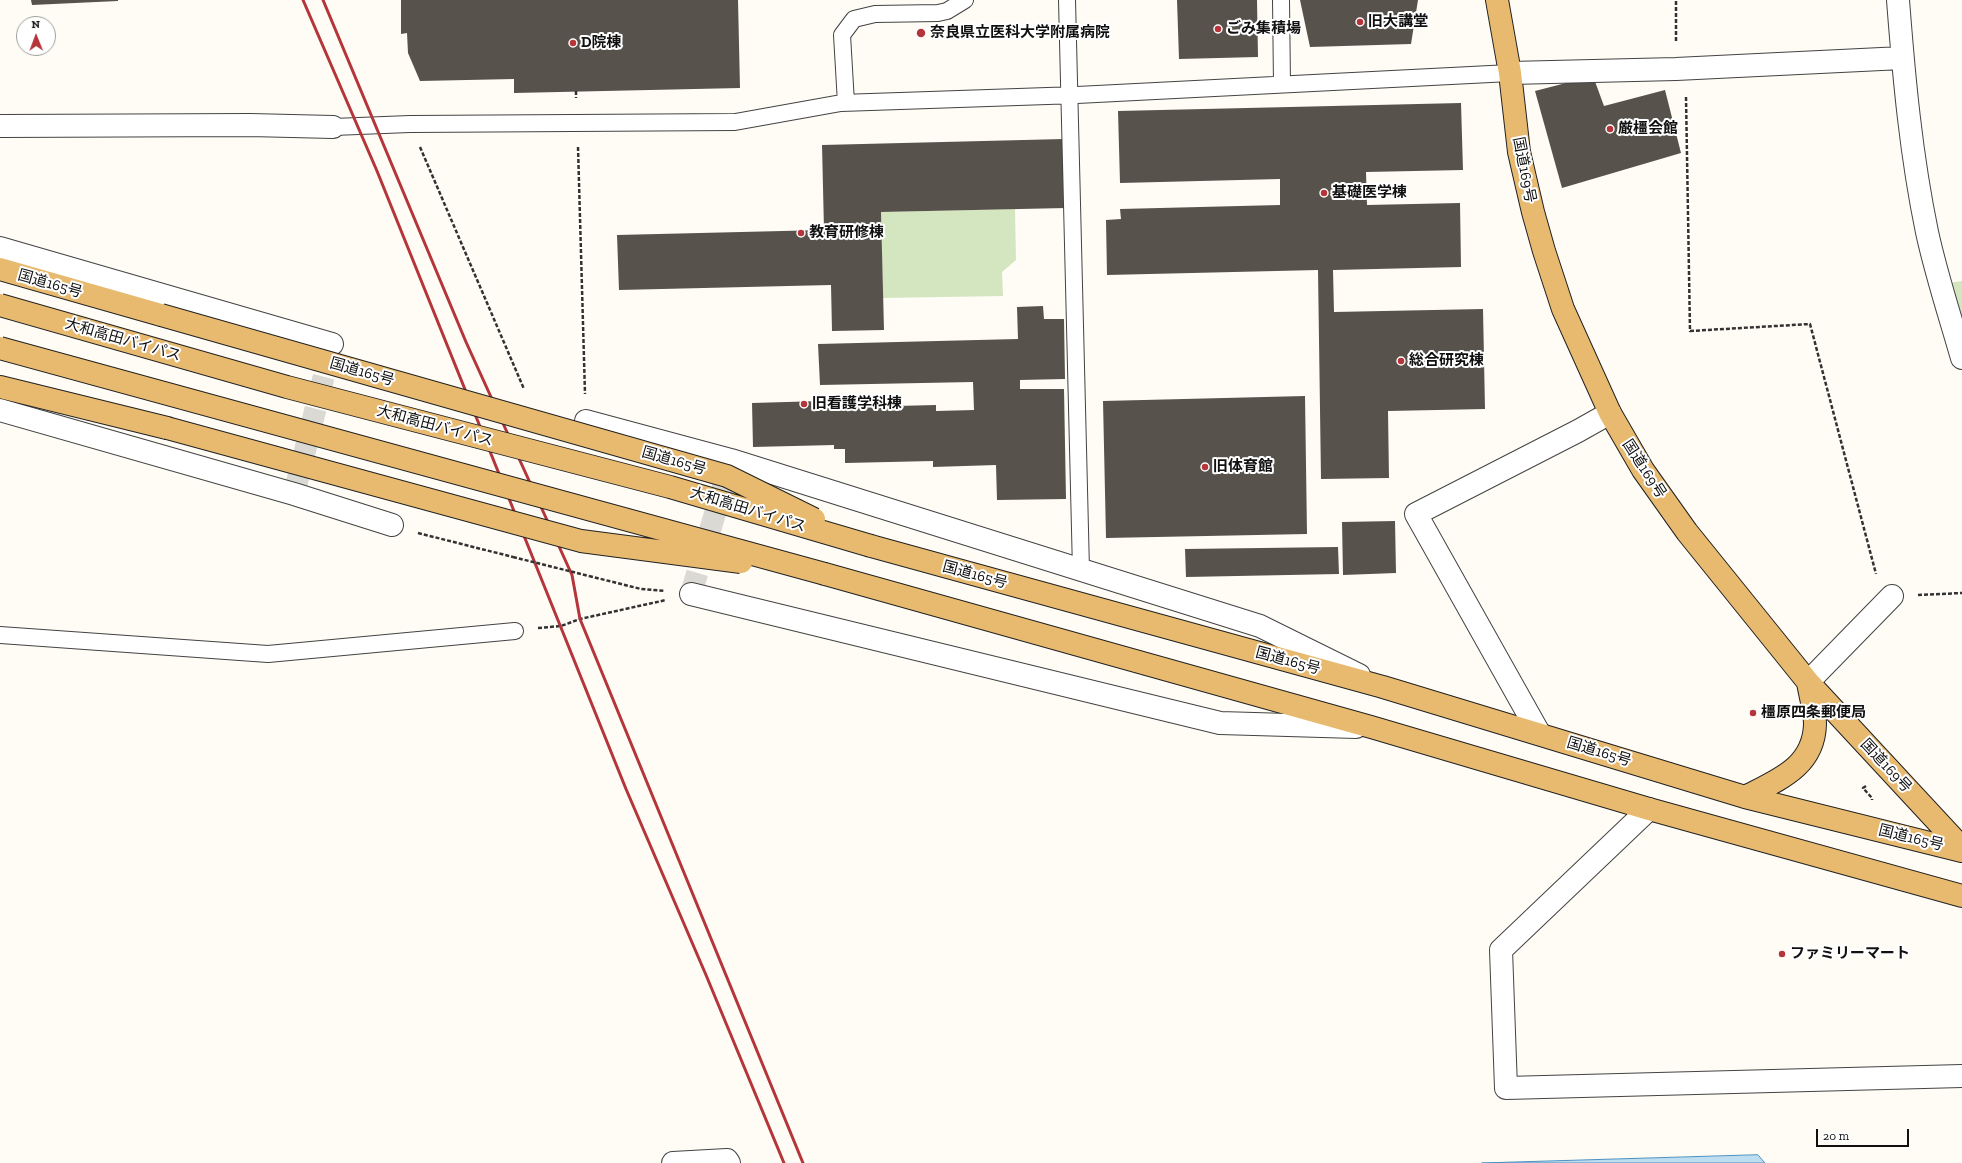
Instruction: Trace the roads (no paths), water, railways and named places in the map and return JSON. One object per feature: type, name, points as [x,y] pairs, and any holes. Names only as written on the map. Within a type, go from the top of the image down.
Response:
[{"type":"highway","name":"国道169号","points":[[1498,0],[1510,73],[1519,152],[1544,251],[1563,309],[1610,413],[1643,470],[1687,532],[1808,682],[1962,850]]},
{"type":"highway","name":"国道165号","points":[[0,270],[727,476],[871,546],[1383,687],[1539,733],[1746,797],[1962,850]]},
{"type":"highway","name":"大和高田バイパス","points":[[0,305],[287,387],[670,487],[871,546]]},
{"type":"highway","points":[[0,348],[825,574],[1371,727],[1649,809],[1962,896]]},
{"type":"highway","points":[[0,387],[167,428],[581,541],[825,574]]},
{"type":"highway","points":[[1746,797],[1788,775],[1809,753],[1815,725],[1808,682]]},
{"type":"street","points":[[1898,0],[1902,58],[1913,158],[1927,234],[1962,358]]},
{"type":"street","points":[[1510,73],[1676,69],[1902,58]]},
{"type":"street","points":[[0,126],[250,125],[333,127]]},
{"type":"street","points":[[0,248],[332,344]]},
{"type":"street","points":[[0,410],[294,494],[392,525]]},
{"type":"street","points":[[1539,733],[1416,514],[1610,413]]},
{"type":"street","points":[[586,421],[731,460],[1260,626],[1383,687]]},
{"type":"street","points":[[692,594],[1220,723],[1371,727]]},
{"type":"street","points":[[1808,682],[1892,596]]},
{"type":"street","points":[[1649,809],[1501,950],[1506,1088],[1962,1076]]},
{"type":"street","points":[[673,1163],[727,1160],[729,1163]]},
{"type":"lane","points":[[846,103],[842,35],[854,19],[875,14],[938,13],[947,11],[965,0]]},
{"type":"lane","points":[[1067,0],[1080,570]]},
{"type":"lane","points":[[1281,0],[1282,84]]},
{"type":"lane","points":[[333,127],[410,124],[734,122],[846,103],[1069,95],[1510,73]]},
{"type":"lane","points":[[0,635],[268,654],[515,631]]},
{"type":"water","points":[[1758,1155],[1765,1163],[1482,1163]]},
{"type":"tunnel","points":[[294,494],[332,344]]},
{"type":"tunnel","points":[[691,594],[731,460]]},
{"type":"railway","points":[[303,0],[377,171],[626,789],[706,975],[784,1163]]},
{"type":"railway","points":[[323,0],[466,342],[572,575],[580,619],[803,1163]]},
{"type":"place","name":"旧大講堂","points":[[1360,22]]},
{"type":"place","name":"ごみ集積場","points":[[1218,29]]},
{"type":"place","name":"奈良県立医科大学附属病院","points":[[921,33]]},
{"type":"place","name":"D院棟","points":[[573,43]]},
{"type":"place","name":"厳橿会館","points":[[1610,129]]},
{"type":"place","name":"基礎医学棟","points":[[1324,193]]},
{"type":"place","name":"教育研修棟","points":[[801,233]]},
{"type":"place","name":"総合研究棟","points":[[1401,361]]},
{"type":"place","name":"旧看護学科棟","points":[[804,404]]},
{"type":"place","name":"旧体育館","points":[[1205,467]]},
{"type":"place","name":"橿原四条郵便局","points":[[1753,713]]},
{"type":"place","name":"ファミリーマート","points":[[1782,954]]}]
